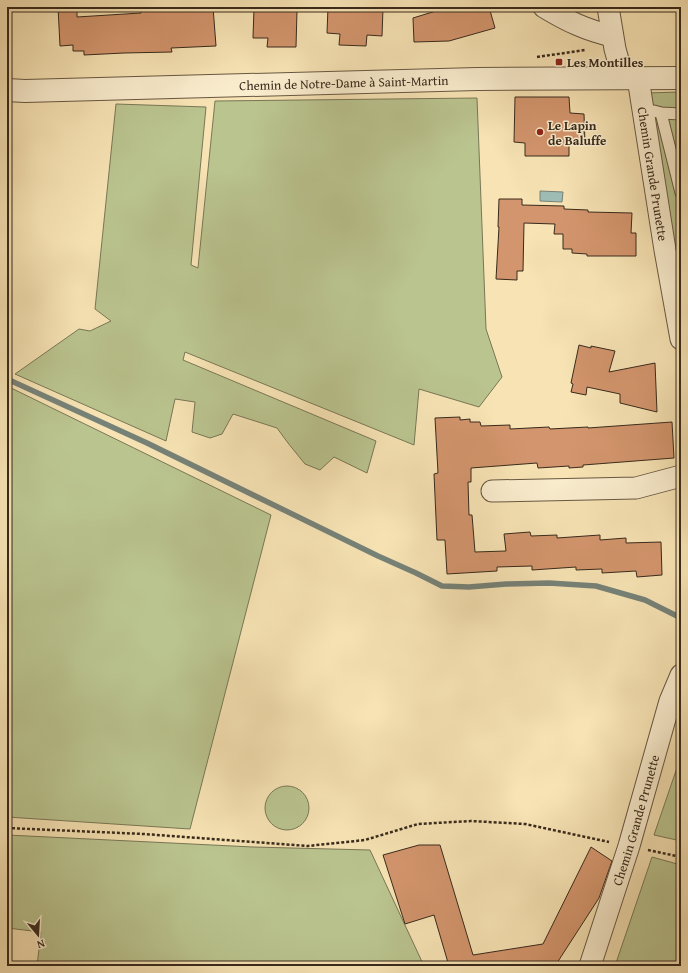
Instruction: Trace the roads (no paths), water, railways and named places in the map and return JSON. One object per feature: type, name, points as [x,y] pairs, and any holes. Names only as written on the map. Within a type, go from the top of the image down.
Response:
[{"type":"street","points":[[544,7],[566,20],[612,36]]},
{"type":"street","name":"Chemin Grande Prunette","points":[[608,7],[612,36],[630,78],[652,110],[665,250],[681,340]]},
{"type":"street","name":"Chemin de Notre-Dame à Saint-Martin","points":[[7,90],[25,91],[478,80],[681,78]]},
{"type":"street","points":[[492,491],[636,488],[681,476]]},
{"type":"street","name":"Chemin Grande Prunette","points":[[590,966],[629,846],[670,701],[681,675]]},
{"type":"lane","points":[[681,114],[652,110],[681,193]]},
{"type":"lane","points":[[665,250],[681,273]]},
{"type":"water","points":[[540,191],[563,192],[562,202],[540,201]]},
{"type":"waterway","points":[[7,379],[147,443],[442,586],[469,587],[549,583],[596,586],[645,600],[681,618]]},
{"type":"place","name":"Les Montilles","points":[[559,62]]},
{"type":"place","name":"Le Lapin de Baluffe","points":[[540,132]]}]
